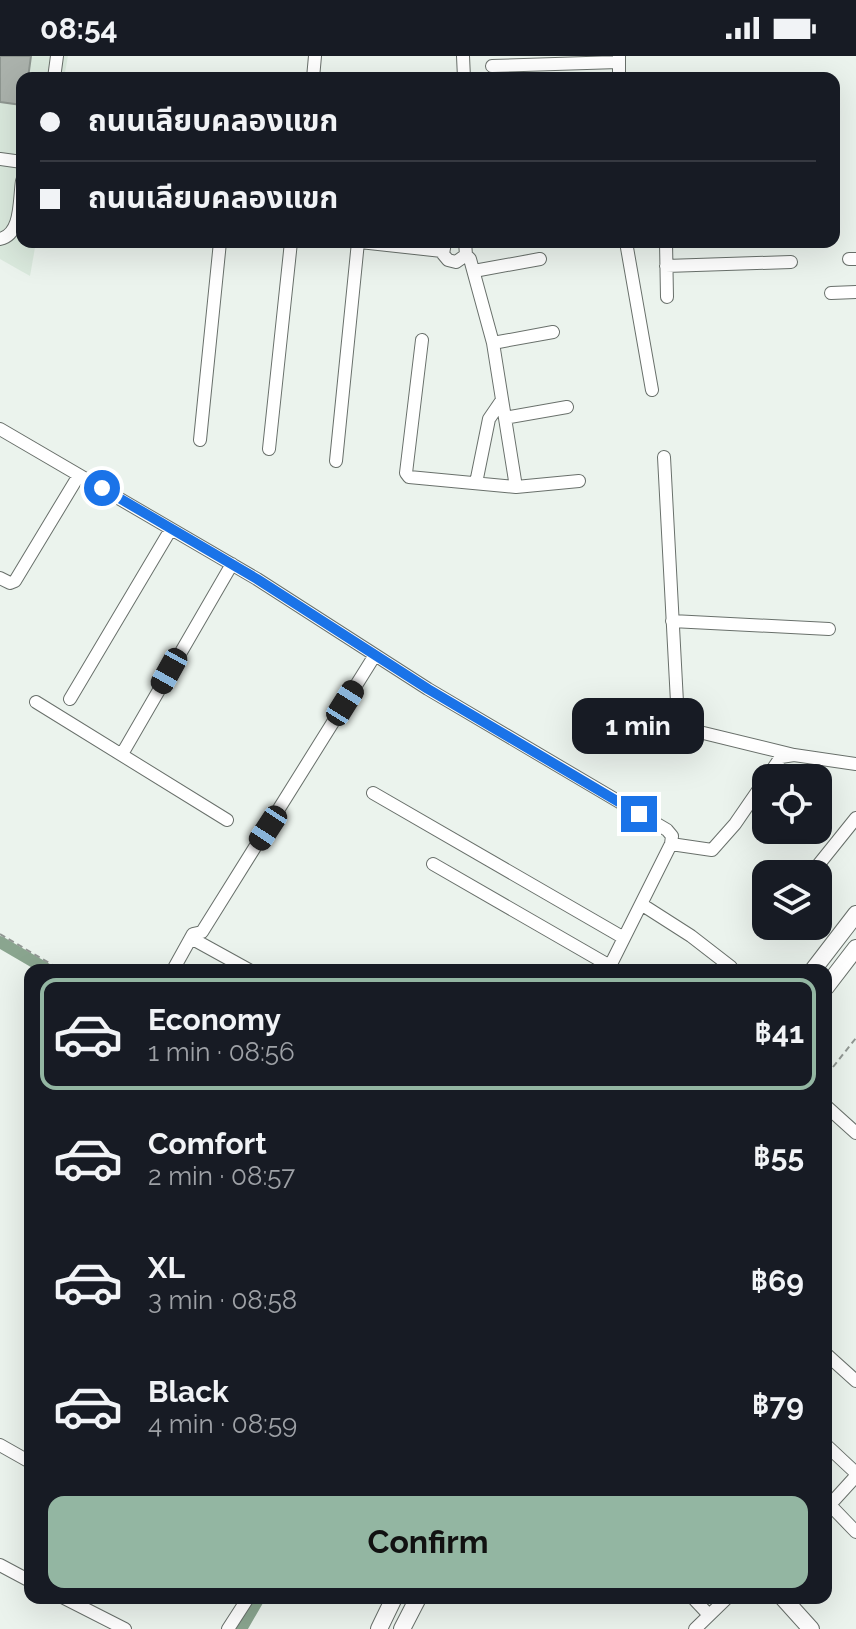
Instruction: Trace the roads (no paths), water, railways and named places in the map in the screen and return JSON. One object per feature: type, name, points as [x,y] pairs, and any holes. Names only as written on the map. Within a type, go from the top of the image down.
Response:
[{"type":"main road","points":[[818,964],[856,914]]},
{"type":"main road","points":[[832,978],[856,948]]},
{"type":"main road","points":[[379,1629],[391,1604]]},
{"type":"main road","points":[[402,1629],[415,1604]]},
{"type":"main road","points":[[788,1604],[811,1629]]},
{"type":"street","points":[[492,66],[618,59]]},
{"type":"street","points":[[0,239],[10,236],[16,222]]},
{"type":"street","points":[[200,440],[219,248]]},
{"type":"street","points":[[269,449],[290,248]]},
{"type":"street","points":[[336,461],[364,248]]},
{"type":"street","points":[[444,248],[446,258],[452,262],[460,261],[466,248]]},
{"type":"street","points":[[466,248],[493,343],[516,487]]},
{"type":"street","points":[[627,248],[652,390]]},
{"type":"street","points":[[666,248],[667,297]]},
{"type":"street","points":[[474,271],[540,259]]},
{"type":"street","points":[[666,266],[791,262]]},
{"type":"street","points":[[831,293],[856,292]]},
{"type":"street","points":[[493,343],[553,332]]},
{"type":"street","points":[[422,340],[406,473],[415,479],[516,487],[579,481]]},
{"type":"street","points":[[476,483],[489,419],[502,400]]},
{"type":"street","points":[[505,418],[567,407]]},
{"type":"street","points":[[0,429],[232,564],[491,727],[667,830],[672,836],[671,844],[611,964]]},
{"type":"street","points":[[664,457],[678,721],[687,729],[794,755],[856,764]]},
{"type":"street","points":[[0,578],[10,583],[15,581],[79,475]]},
{"type":"street","points":[[70,699],[171,529]]},
{"type":"street","points":[[122,754],[232,564]]},
{"type":"street","points":[[672,621],[829,629]]},
{"type":"street","points":[[176,964],[193,934],[202,932],[375,655]]},
{"type":"street","points":[[36,702],[227,820]]},
{"type":"street","points":[[671,844],[712,850],[735,824],[777,760],[794,755]]},
{"type":"street","points":[[373,793],[624,938]]},
{"type":"street","points":[[822,860],[856,818]]},
{"type":"street","points":[[433,864],[602,964]]},
{"type":"street","points":[[641,904],[727,964]]},
{"type":"street","points":[[191,938],[238,964]]},
{"type":"street","points":[[832,1111],[856,1133]]},
{"type":"street","points":[[832,1359],[856,1381]]},
{"type":"street","points":[[0,1445],[24,1459]]},
{"type":"street","points":[[832,1451],[856,1475],[832,1502]]},
{"type":"street","points":[[832,1511],[856,1532]]},
{"type":"street","points":[[0,1565],[24,1578]]},
{"type":"street","points":[[76,1604],[125,1629]]},
{"type":"street","points":[[228,1629],[244,1604]]},
{"type":"street","points":[[699,1604],[709,1615]]},
{"type":"street","points":[[695,1629],[721,1604]]},
{"type":"waterway","points":[[0,942],[38,964]]},
{"type":"waterway","points":[[241,1629],[256,1604]]}]
